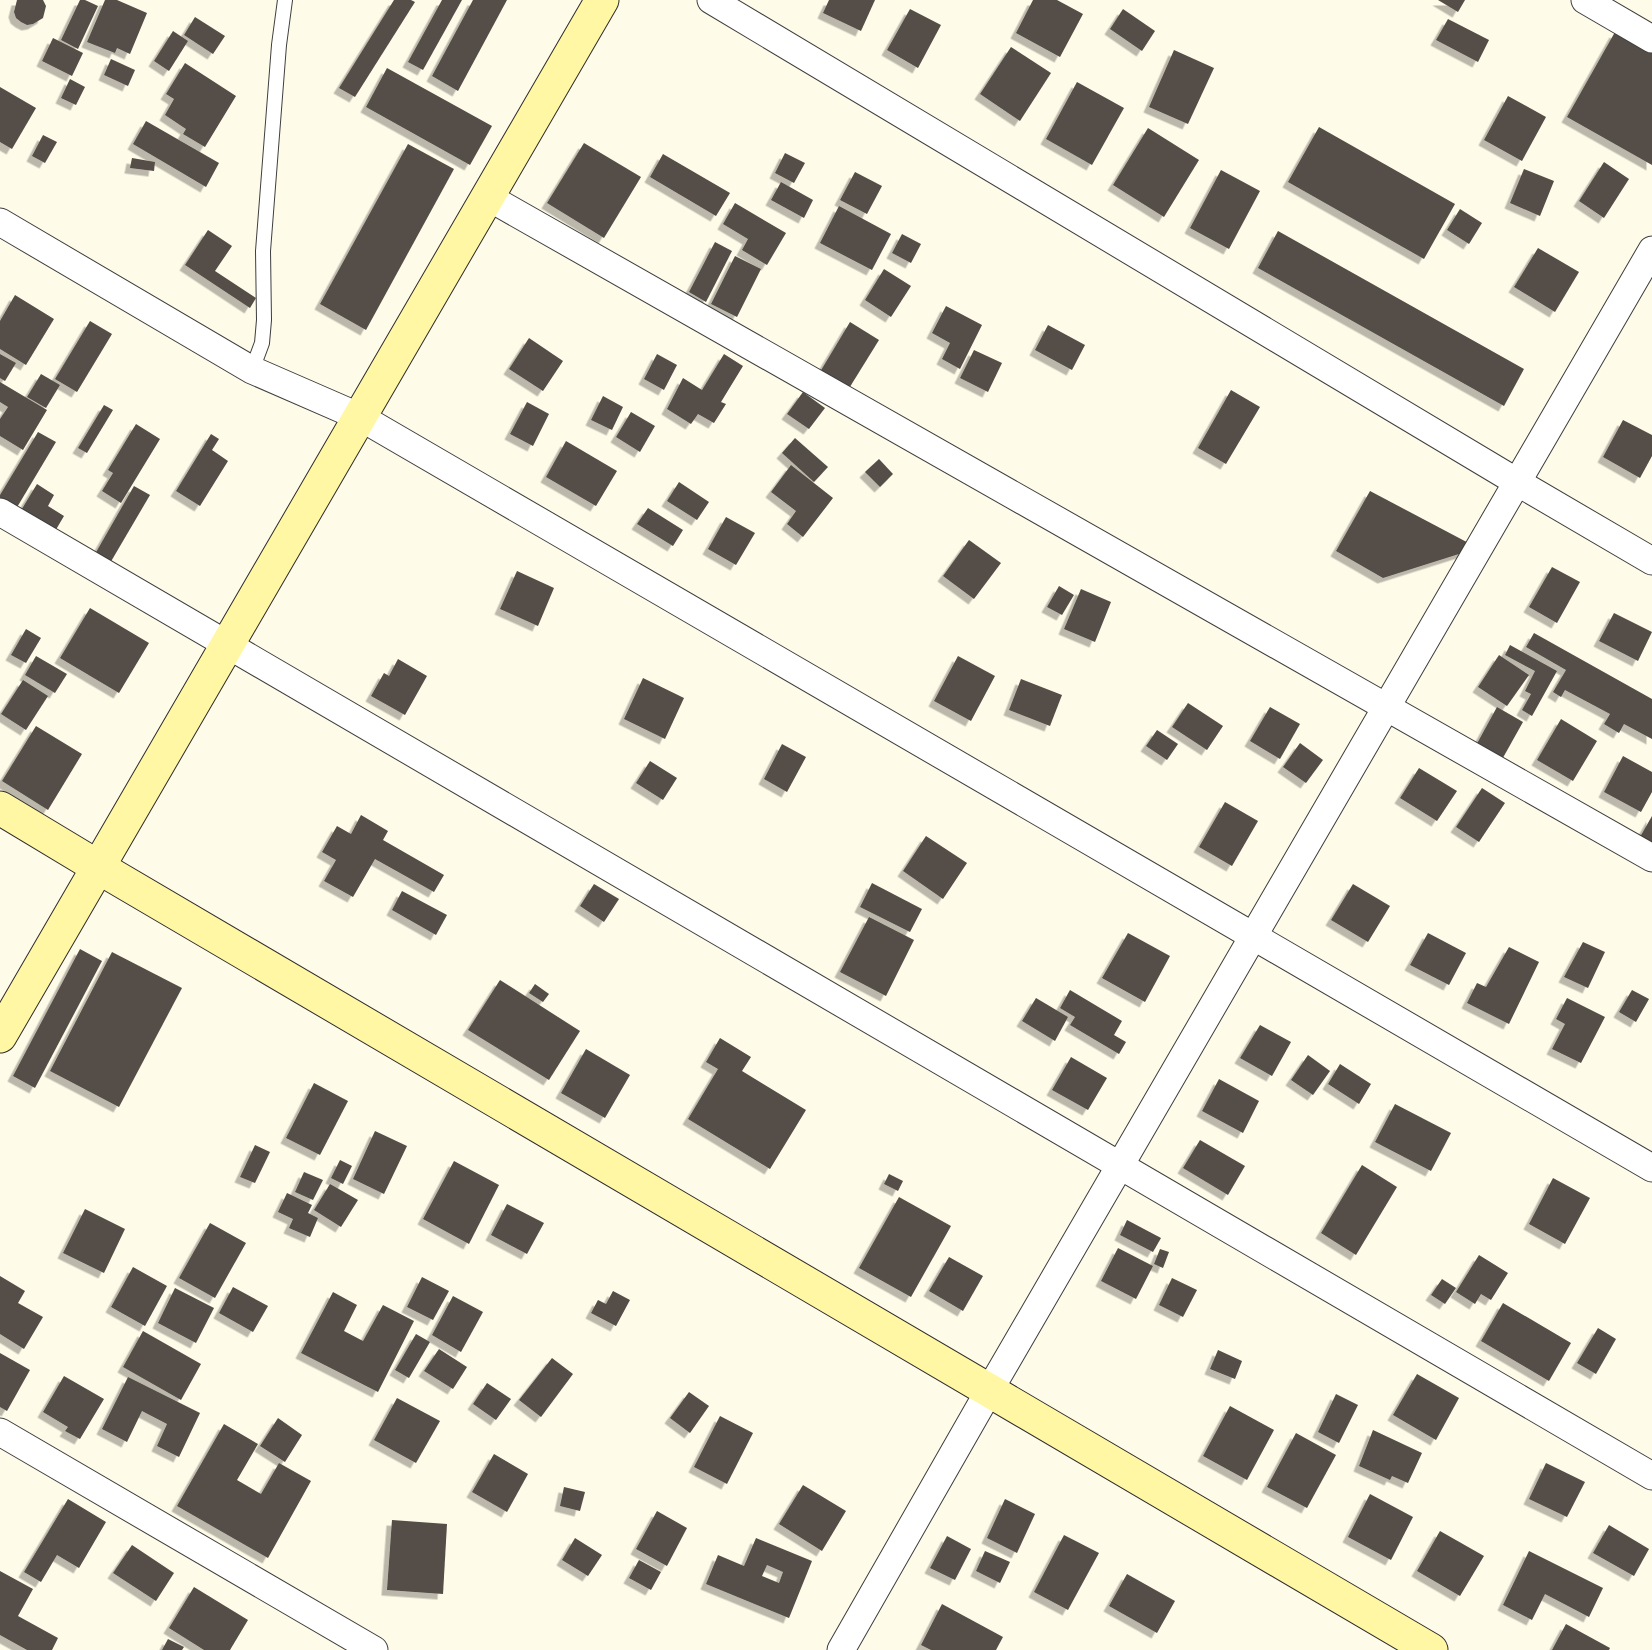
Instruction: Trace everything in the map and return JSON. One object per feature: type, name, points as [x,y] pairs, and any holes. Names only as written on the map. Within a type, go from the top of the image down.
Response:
[{"type":"street","points":[[0,1036],[602,0]]},
{"type":"street","points":[[711,0],[1652,561]]},
{"type":"street","points":[[1585,0],[1652,39]]},
{"type":"street","points":[[488,197],[1652,858]]},
{"type":"street","points":[[0,222],[252,370],[360,417],[1652,1168]]},
{"type":"street","points":[[841,1650],[989,1390],[1652,250]]},
{"type":"street","points":[[0,512],[1652,1476]]},
{"type":"street","points":[[0,808],[1431,1650]]},
{"type":"street","points":[[0,1432],[374,1650]]},
{"type":"lane","points":[[252,370],[262,343],[263,251],[278,57],[285,0]]},
{"type":"building","points":[[17,0],[43,0],[46,6],[43,18],[33,24],[27,25],[21,22],[16,18],[14,12]]},
{"type":"building","points":[[80,0],[98,6],[78,49],[61,40]]},
{"type":"building","points":[[105,0],[117,0],[147,13],[130,54],[117,48],[115,53],[87,42]]},
{"type":"building","points":[[394,0],[415,2],[355,97],[339,88]]},
{"type":"building","points":[[442,0],[462,0],[423,70],[408,62]]},
{"type":"building","points":[[473,0],[507,0],[458,91],[432,76]]},
{"type":"building","points":[[829,0],[875,0],[861,31],[823,13]]},
{"type":"building","points":[[1033,0],[1057,0],[1083,14],[1060,57],[1016,33]]},
{"type":"building","points":[[1438,0],[1465,0],[1458,12]]},
{"type":"building","points":[[910,9],[941,25],[918,68],[887,50]]},
{"type":"building","points":[[1123,9],[1155,31],[1142,51],[1110,29]]},
{"type":"building","points":[[195,17],[225,36],[213,54],[184,35]]},
{"type":"building","points":[[1448,19],[1489,40],[1478,62],[1436,40]]},
{"type":"building","points":[[173,31],[188,41],[169,71],[154,61]]},
{"type":"building","points":[[1615,32],[1652,53],[1652,165],[1567,117]]},
{"type":"building","points":[[53,38],[83,53],[72,76],[42,61]]},
{"type":"building","points":[[1011,47],[1051,73],[1020,121],[980,94]]},
{"type":"building","points":[[1174,50],[1214,68],[1188,124],[1149,107]]},
{"type":"building","points":[[111,59],[135,70],[128,86],[104,75]]},
{"type":"building","points":[[185,63],[236,96],[205,147],[183,134],[186,129],[165,115],[174,99],[166,94]]},
{"type":"building","points":[[387,68],[492,126],[470,165],[366,107]]},
{"type":"building","points":[[70,79],[85,87],[76,105],[61,98]]},
{"type":"building","points":[[1077,82],[1124,108],[1092,165],[1046,139]]},
{"type":"building","points":[[0,87],[36,108],[12,149],[0,142]]},
{"type":"building","points":[[1508,96],[1546,117],[1522,161],[1484,140]]},
{"type":"building","points":[[146,121],[219,163],[206,187],[133,144]]},
{"type":"building","points":[[1319,127],[1455,204],[1424,259],[1288,182]]},
{"type":"building","points":[[1148,128],[1199,160],[1164,217],[1113,185]]},
{"type":"building","points":[[43,135],[57,142],[45,163],[32,156]]},
{"type":"building","points":[[584,143],[641,177],[604,238],[547,203]]},
{"type":"building","points":[[408,144],[454,169],[366,330],[320,304]]},
{"type":"building","points":[[785,153],[805,163],[794,183],[775,173]]},
{"type":"building","points":[[663,154],[730,193],[716,216],[650,177]]},
{"type":"building","points":[[132,158],[155,162],[154,171],[130,168]]},
{"type":"building","points":[[1604,162],[1629,179],[1604,218],[1579,201]]},
{"type":"building","points":[[1524,169],[1554,181],[1540,216],[1510,203]]},
{"type":"building","points":[[1221,170],[1260,191],[1229,249],[1190,228]]},
{"type":"building","points":[[855,172],[882,186],[867,214],[840,200]]},
{"type":"building","points":[[781,182],[813,200],[804,218],[771,200]]},
{"type":"building","points":[[735,203],[786,233],[767,265],[742,250],[748,239],[723,224]]},
{"type":"building","points":[[839,206],[891,234],[872,270],[820,243]]},
{"type":"building","points":[[1460,209],[1482,223],[1469,244],[1447,230]]},
{"type":"building","points":[[208,230],[232,246],[215,271],[256,298],[250,308],[185,265]]},
{"type":"building","points":[[1278,231],[1524,369],[1504,406],[1258,268]]},
{"type":"building","points":[[902,234],[921,244],[911,263],[892,253]]},
{"type":"building","points":[[715,242],[732,251],[706,302],[689,292]]},
{"type":"building","points":[[1538,248],[1579,272],[1555,312],[1514,287]]},
{"type":"building","points":[[735,256],[761,269],[737,317],[711,304]]},
{"type":"building","points":[[884,269],[911,286],[891,317],[865,300]]},
{"type":"building","points":[[15,295],[54,319],[26,365],[0,349],[0,321]]},
{"type":"building","points":[[946,306],[982,325],[960,369],[942,359],[950,343],[932,333]]},
{"type":"building","points":[[90,321],[112,334],[77,392],[55,379]]},
{"type":"building","points":[[850,322],[879,340],[848,390],[820,372]]},
{"type":"building","points":[[1048,325],[1085,345],[1072,370],[1035,350]]},
{"type":"building","points":[[529,338],[563,361],[543,391],[509,369]]},
{"type":"building","points":[[974,350],[1002,363],[988,392],[960,378]]},
{"type":"building","points":[[0,354],[16,363],[5,381],[0,378]]},
{"type":"building","points":[[657,354],[677,365],[664,390],[644,379]]},
{"type":"building","points":[[724,354],[743,366],[721,402],[726,404],[714,423],[698,414],[691,424],[667,409],[683,378],[702,390]]},
{"type":"building","points":[[41,374],[60,385],[46,408],[27,397]]},
{"type":"building","points":[[0,382],[47,410],[23,450],[0,436],[0,419],[8,407],[0,402]]},
{"type":"building","points":[[1231,390],[1260,407],[1226,464],[1198,448]]},
{"type":"building","points":[[803,392],[825,408],[809,429],[787,414]]},
{"type":"building","points":[[603,396],[623,407],[612,430],[591,420]]},
{"type":"building","points":[[527,402],[549,414],[533,446],[510,434]]},
{"type":"building","points":[[104,405],[113,410],[87,453],[78,448]]},
{"type":"building","points":[[631,412],[655,426],[640,452],[616,437]]},
{"type":"building","points":[[1623,420],[1652,435],[1652,456],[1640,478],[1603,457]]},
{"type":"building","points":[[136,424],[160,439],[121,503],[102,491],[113,473],[108,470]]},
{"type":"building","points":[[38,432],[56,442],[13,514],[0,506],[0,495]]},
{"type":"building","points":[[211,434],[219,439],[212,450],[228,461],[200,506],[176,491]]},
{"type":"building","points":[[795,438],[828,467],[814,482],[782,453]]},
{"type":"building","points":[[566,441],[617,471],[596,506],[546,477]]},
{"type":"building","points":[[879,459],[893,474],[880,487],[865,472]]},
{"type":"building","points":[[791,465],[833,498],[803,537],[787,524],[796,511],[771,492]]},
{"type":"building","points":[[679,482],[709,502],[697,520],[667,501]]},
{"type":"building","points":[[37,484],[54,495],[48,506],[64,516],[51,538],[17,517]]},
{"type":"building","points":[[134,486],[150,495],[106,570],[91,561]]},
{"type":"building","points":[[1370,491],[1478,548],[1383,578],[1336,551]]},
{"type":"building","points":[[648,508],[683,530],[673,546],[637,524]]},
{"type":"building","points":[[726,517],[755,533],[736,565],[708,549]]},
{"type":"building","points":[[969,540],[1001,563],[974,599],[943,576]]},
{"type":"building","points":[[1552,567],[1580,582],[1557,623],[1529,607]]},
{"type":"building","points":[[517,571],[554,588],[538,626],[500,609]]},
{"type":"building","points":[[1059,586],[1074,595],[1062,615],[1047,607]]},
{"type":"building","points":[[1081,589],[1111,602],[1095,642],[1064,629]]},
{"type":"building","points":[[90,608],[149,643],[119,693],[60,658]]},
{"type":"building","points":[[1614,613],[1652,632],[1638,661],[1599,641]]},
{"type":"building","points":[[26,629],[41,638],[26,663],[11,655]]},
{"type":"building","points":[[1534,633],[1652,699],[1652,739],[1624,724],[1619,733],[1604,724],[1610,714],[1565,690],[1561,697],[1553,692],[1566,670],[1526,647]]},
{"type":"building","points":[[1510,645],[1557,671],[1532,716],[1522,710],[1531,694],[1525,691],[1535,671],[1505,655]]},
{"type":"building","points":[[1499,655],[1529,675],[1507,706],[1478,687]]},
{"type":"building","points":[[36,656],[67,674],[55,693],[25,675]]},
{"type":"building","points":[[958,656],[995,676],[971,721],[934,701]]},
{"type":"building","points":[[398,659],[427,676],[405,715],[371,696],[384,673],[389,676]]},
{"type":"building","points":[[643,678],[684,698],[665,739],[624,719]]},
{"type":"building","points":[[1021,679],[1062,695],[1050,726],[1009,710]]},
{"type":"building","points":[[23,680],[48,696],[26,730],[1,714]]},
{"type":"building","points":[[1188,703],[1223,726],[1207,750],[1172,727]]},
{"type":"building","points":[[1270,707],[1300,724],[1280,759],[1250,741]]},
{"type":"building","points":[[1497,707],[1523,722],[1500,763],[1474,749]]},
{"type":"building","points":[[1561,719],[1597,741],[1573,781],[1537,760]]},
{"type":"building","points":[[36,726],[82,754],[48,810],[2,781]]},
{"type":"building","points":[[1157,730],[1178,744],[1167,760],[1146,746]]},
{"type":"building","points":[[1300,743],[1323,760],[1306,783],[1283,767]]},
{"type":"building","points":[[782,744],[806,757],[787,792],[764,779]]},
{"type":"building","points":[[1623,756],[1652,772],[1652,792],[1641,812],[1604,792]]},
{"type":"building","points":[[650,761],[677,778],[663,800],[636,783]]},
{"type":"building","points":[[1419,768],[1457,791],[1437,821],[1400,798]]},
{"type":"building","points":[[1482,788],[1505,803],[1479,842],[1456,827]]},
{"type":"building","points":[[1225,802],[1258,821],[1232,866],[1199,847]]},
{"type":"building","points":[[361,815],[388,831],[383,840],[444,875],[434,892],[375,859],[353,897],[324,881],[336,860],[322,852],[337,826],[351,834]]},
{"type":"building","points":[[1652,816],[1652,845],[1640,837]]},
{"type":"building","points":[[926,836],[967,863],[943,899],[903,871]]},
{"type":"building","points":[[872,883],[922,909],[910,932],[860,907]]},
{"type":"building","points":[[594,884],[619,899],[604,922],[580,906]]},
{"type":"building","points":[[1353,884],[1390,906],[1368,942],[1331,920]]},
{"type":"building","points":[[402,891],[447,915],[436,935],[392,910]]},
{"type":"building","points":[[869,917],[914,940],[886,996],[840,972]]},
{"type":"building","points":[[1128,933],[1170,956],[1145,1002],[1102,978]]},
{"type":"building","points":[[1428,933],[1466,953],[1449,985],[1410,965]]},
{"type":"building","points":[[1583,942],[1605,952],[1588,988],[1564,977]]},
{"type":"building","points":[[1509,947],[1539,962],[1509,1024],[1467,1003],[1477,983],[1486,987]]},
{"type":"building","points":[[80,949],[102,961],[35,1088],[13,1076]]},
{"type":"building","points":[[112,952],[182,988],[119,1107],[50,1071]]},
{"type":"building","points":[[500,980],[580,1031],[549,1080],[468,1030]]},
{"type":"building","points":[[535,984],[549,994],[543,1002],[529,993]]},
{"type":"building","points":[[1070,990],[1122,1021],[1114,1035],[1126,1042],[1119,1054],[1070,1025],[1075,1017],[1060,1008]]},
{"type":"building","points":[[1632,990],[1649,999],[1636,1022],[1619,1012]]},
{"type":"building","points":[[1036,998],[1068,1017],[1055,1041],[1022,1021]]},
{"type":"building","points":[[1567,998],[1605,1017],[1581,1063],[1552,1049],[1565,1024],[1556,1019]]},
{"type":"building","points":[[1260,1025],[1291,1042],[1272,1076],[1240,1058]]},
{"type":"building","points":[[720,1038],[751,1057],[742,1071],[806,1110],[770,1169],[688,1119],[718,1069],[706,1062]]},
{"type":"building","points":[[586,1049],[630,1075],[605,1118],[561,1093]]},
{"type":"building","points":[[1308,1055],[1330,1071],[1313,1095],[1291,1080]]},
{"type":"building","points":[[1071,1057],[1107,1078],[1088,1110],[1052,1090]]},
{"type":"building","points":[[1340,1064],[1371,1084],[1359,1104],[1328,1084]]},
{"type":"building","points":[[1219,1079],[1259,1101],[1243,1133],[1202,1111]]},
{"type":"building","points":[[314,1083],[348,1101],[320,1155],[286,1138]]},
{"type":"building","points":[[1395,1104],[1451,1133],[1431,1171],[1375,1142]]},
{"type":"building","points":[[375,1131],[407,1146],[384,1194],[353,1179]]},
{"type":"building","points":[[1200,1140],[1245,1166],[1228,1195],[1183,1168]]},
{"type":"building","points":[[255,1145],[270,1152],[255,1183],[240,1177]]},
{"type":"building","points":[[340,1160],[352,1166],[343,1184],[331,1178]]},
{"type":"building","points":[[454,1161],[499,1185],[469,1244],[423,1219]]},
{"type":"building","points":[[1362,1165],[1397,1187],[1356,1255],[1321,1233]]},
{"type":"building","points":[[304,1172],[323,1180],[313,1200],[295,1192]]},
{"type":"building","points":[[889,1174],[903,1181],[898,1191],[884,1184]]},
{"type":"building","points":[[1553,1178],[1590,1198],[1565,1244],[1529,1224]]},
{"type":"building","points":[[330,1184],[358,1200],[341,1227],[314,1210]]},
{"type":"building","points":[[287,1193],[312,1205],[308,1213],[318,1218],[310,1237],[289,1228],[293,1219],[278,1212]]},
{"type":"building","points":[[899,1197],[951,1226],[911,1297],[859,1268]]},
{"type":"building","points":[[507,1204],[544,1223],[527,1254],[491,1235]]},
{"type":"building","points":[[85,1209],[125,1229],[104,1273],[63,1253]]},
{"type":"building","points":[[1127,1220],[1161,1238],[1153,1252],[1120,1235]]},
{"type":"building","points":[[210,1223],[246,1243],[215,1298],[179,1278]]},
{"type":"building","points":[[1118,1248],[1153,1266],[1136,1299],[1101,1281]]},
{"type":"building","points":[[1160,1249],[1169,1252],[1163,1268],[1154,1264]]},
{"type":"building","points":[[1479,1255],[1508,1273],[1491,1300],[1481,1294],[1475,1304],[1456,1292]]},
{"type":"building","points":[[949,1257],[983,1276],[963,1311],[929,1291]]},
{"type":"building","points":[[133,1267],[167,1286],[145,1326],[111,1307]]},
{"type":"building","points":[[0,1276],[25,1291],[18,1303],[43,1317],[24,1349],[0,1334]]},
{"type":"building","points":[[422,1277],[449,1291],[433,1320],[407,1307]]},
{"type":"building","points":[[1172,1278],[1197,1290],[1183,1317],[1159,1305]]},
{"type":"building","points":[[1442,1279],[1456,1288],[1445,1304],[1431,1295]]},
{"type":"building","points":[[233,1287],[268,1306],[253,1332],[219,1313]]},
{"type":"building","points":[[175,1288],[214,1308],[196,1343],[158,1323]]},
{"type":"building","points":[[613,1291],[630,1300],[616,1326],[591,1313],[598,1300],[606,1304]]},
{"type":"building","points":[[333,1292],[357,1305],[344,1331],[363,1341],[383,1305],[414,1321],[378,1392],[301,1353]]},
{"type":"building","points":[[453,1296],[483,1312],[461,1352],[432,1335]]},
{"type":"building","points":[[1503,1303],[1571,1343],[1549,1381],[1481,1341]]},
{"type":"building","points":[[1598,1328],[1616,1339],[1596,1374],[1577,1363]]},
{"type":"building","points":[[143,1331],[201,1364],[181,1400],[123,1367]]},
{"type":"building","points":[[416,1334],[430,1342],[409,1378],[395,1370]]},
{"type":"building","points":[[439,1349],[467,1367],[453,1389],[424,1371]]},
{"type":"building","points":[[1218,1350],[1242,1361],[1235,1379],[1210,1369]]},
{"type":"building","points":[[0,1353],[30,1370],[7,1411],[0,1407]]},
{"type":"building","points":[[552,1358],[573,1374],[541,1417],[519,1400]]},
{"type":"building","points":[[1417,1374],[1459,1398],[1436,1440],[1393,1415]]},
{"type":"building","points":[[64,1376],[104,1399],[80,1439],[65,1431],[68,1427],[43,1412]]},
{"type":"building","points":[[128,1377],[200,1413],[179,1457],[157,1446],[167,1424],[142,1411],[127,1442],[102,1429]]},
{"type":"building","points":[[487,1383],[511,1399],[496,1420],[473,1404]]},
{"type":"building","points":[[689,1392],[709,1406],[690,1433],[670,1418]]},
{"type":"building","points":[[1336,1394],[1358,1405],[1339,1443],[1318,1432]]},
{"type":"building","points":[[397,1398],[440,1421],[416,1463],[374,1440]]},
{"type":"building","points":[[1230,1406],[1274,1430],[1247,1480],[1203,1456]]},
{"type":"building","points":[[720,1416],[753,1433],[727,1484],[694,1467]]},
{"type":"building","points":[[278,1418],[302,1435],[285,1462],[260,1446]]},
{"type":"building","points":[[224,1424],[258,1444],[237,1480],[261,1494],[279,1463],[311,1481],[268,1558],[177,1506]]},
{"type":"building","points":[[1373,1430],[1422,1453],[1408,1483],[1392,1476],[1390,1480],[1359,1466]]},
{"type":"building","points":[[1296,1433],[1336,1455],[1307,1508],[1267,1487]]},
{"type":"building","points":[[494,1454],[528,1474],[507,1512],[472,1492]]},
{"type":"building","points":[[1546,1463],[1585,1482],[1567,1517],[1529,1499]]},
{"type":"building","points":[[803,1485],[846,1511],[822,1551],[779,1524]]},
{"type":"building","points":[[564,1487],[585,1492],[580,1511],[560,1506]]},
{"type":"building","points":[[1370,1494],[1413,1517],[1391,1560],[1348,1537]]},
{"type":"building","points":[[68,1499],[106,1522],[79,1568],[57,1555],[41,1582],[24,1572]]},
{"type":"building","points":[[1005,1499],[1035,1514],[1017,1553],[987,1538]]},
{"type":"building","points":[[657,1511],[687,1528],[667,1566],[636,1549]]},
{"type":"building","points":[[392,1520],[447,1524],[443,1594],[387,1590]]},
{"type":"building","points":[[1609,1525],[1649,1549],[1634,1576],[1593,1553]]},
{"type":"building","points":[[1440,1531],[1484,1556],[1460,1596],[1417,1571]]},
{"type":"building","points":[[1064,1535],[1099,1553],[1068,1610],[1034,1592]]},
{"type":"building","points":[[947,1536],[971,1549],[955,1580],[930,1568]]},
{"type":"building","points":[[575,1538],[602,1555],[588,1576],[562,1560]]},
{"type":"building","points":[[756,1538],[812,1561],[789,1618],[706,1584],[718,1555],[744,1566]],"holes":[[[767,1565],[783,1572],[779,1583],[762,1576]]]},
{"type":"building","points":[[132,1545],[174,1573],[156,1601],[113,1573]]},
{"type":"building","points":[[985,1551],[1010,1562],[1000,1583],[976,1571]]},
{"type":"building","points":[[1529,1551],[1603,1588],[1589,1617],[1545,1594],[1532,1620],[1503,1605]]},
{"type":"building","points":[[639,1560],[661,1572],[651,1590],[629,1578]]},
{"type":"building","points":[[0,1571],[33,1589],[18,1616],[58,1638],[52,1650],[27,1650],[0,1635]]},
{"type":"building","points":[[1127,1574],[1175,1601],[1157,1633],[1109,1606]]},
{"type":"building","points":[[194,1587],[248,1620],[230,1650],[204,1650],[169,1628]]},
{"type":"building","points":[[942,1604],[1003,1637],[996,1650],[931,1650],[921,1645]]},
{"type":"building","points":[[1566,1624],[1610,1648],[1609,1650],[1552,1650]]},
{"type":"building","points":[[168,1639],[184,1647],[182,1650],[162,1650]]}]
